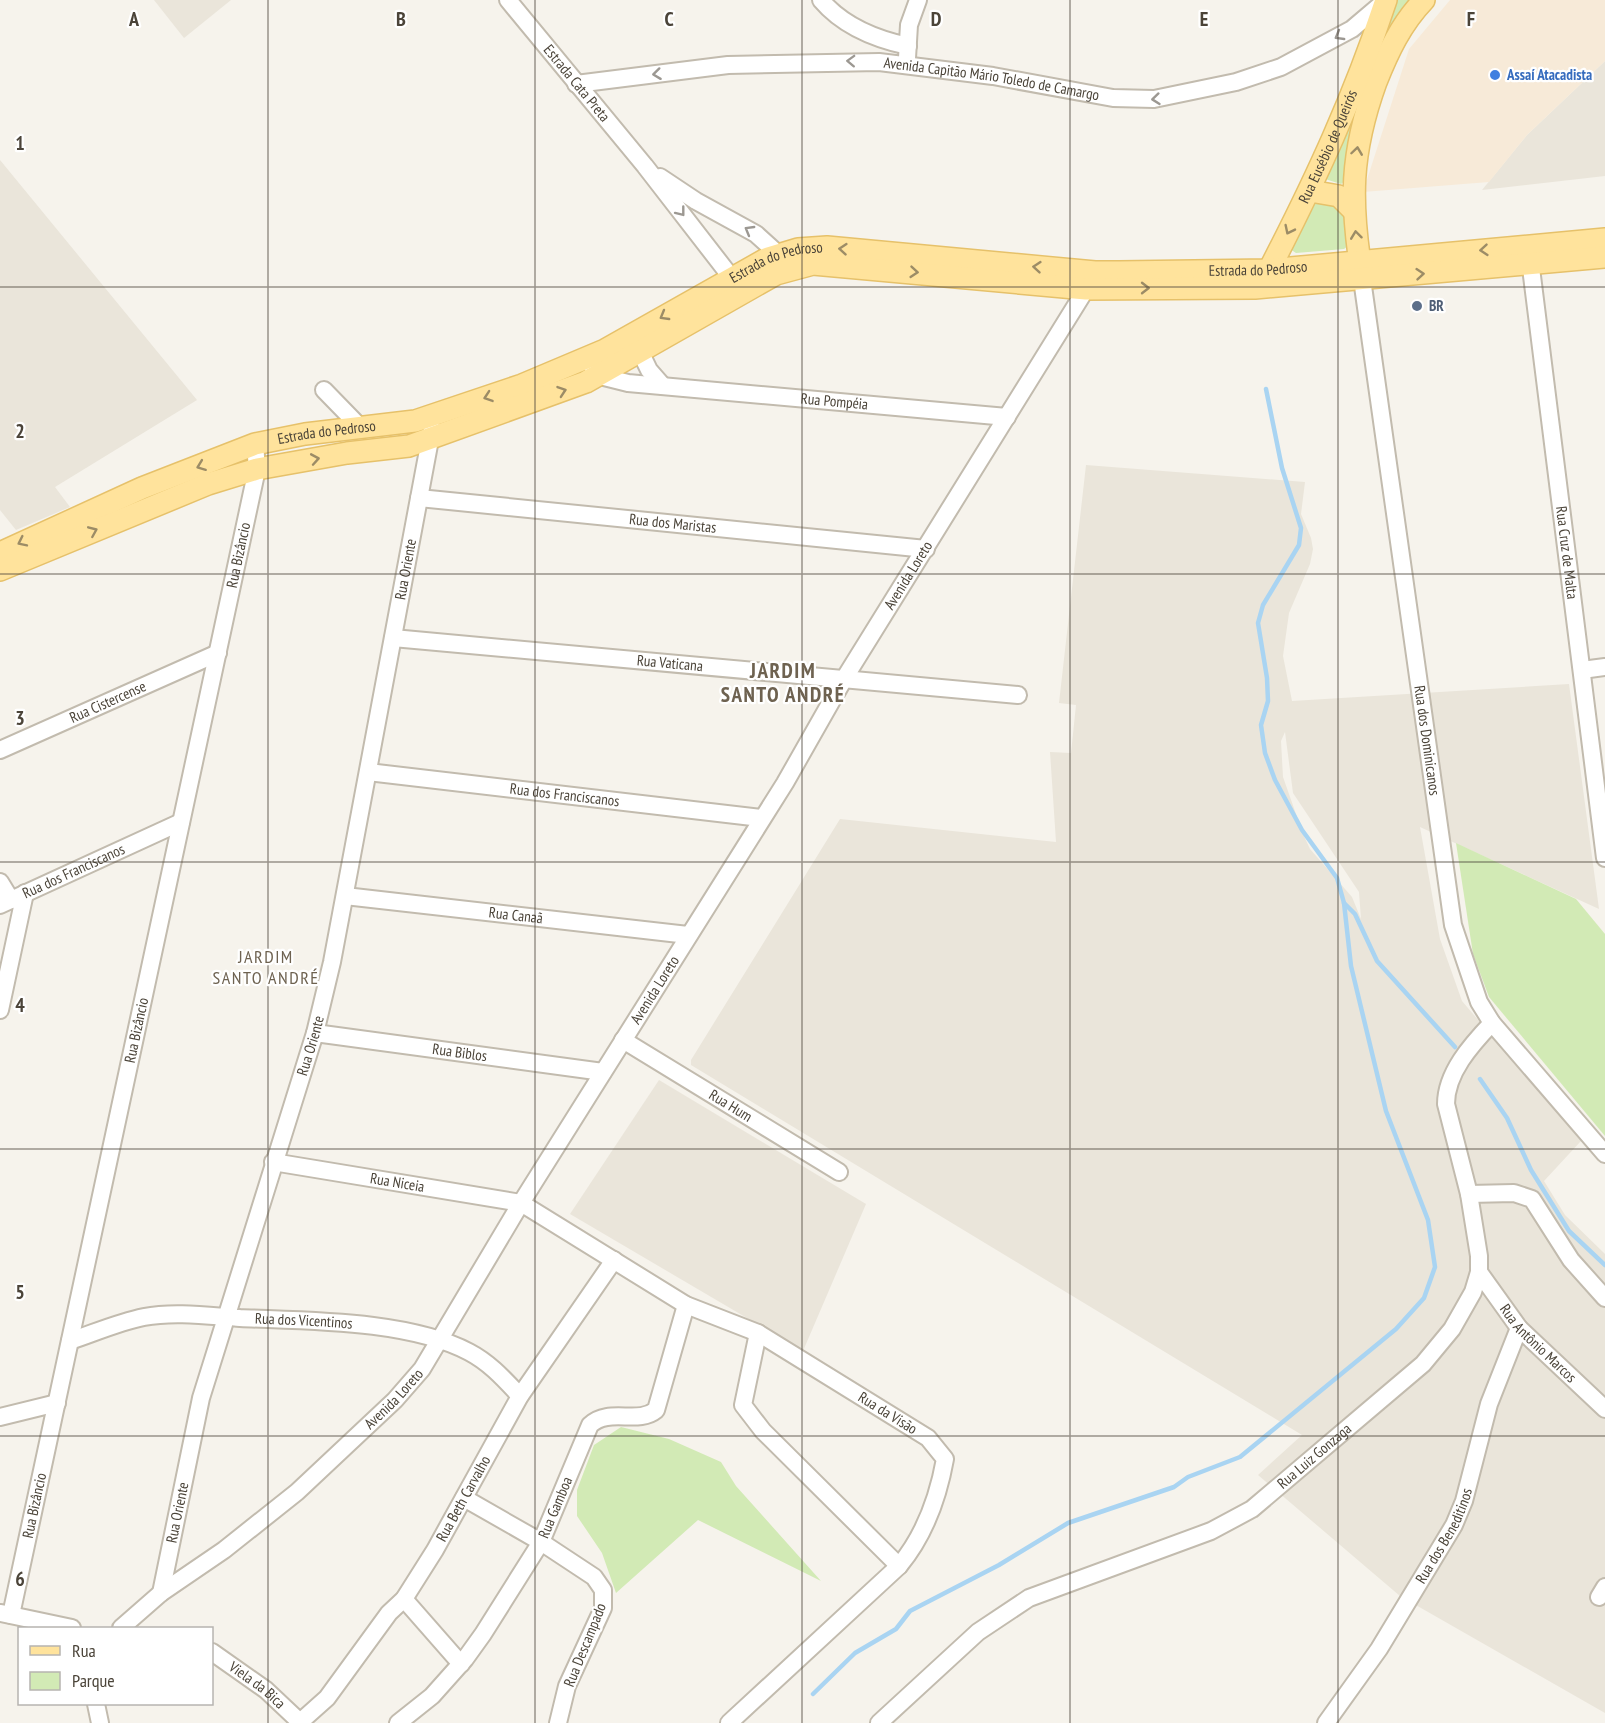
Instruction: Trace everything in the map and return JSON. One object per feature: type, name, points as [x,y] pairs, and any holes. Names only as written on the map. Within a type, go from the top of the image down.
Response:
[{"type":"main road","name":"Rua Eusébio de Queirós","points":[[1270,279],[1349,105],[1385,0]]},
{"type":"main road","name":"Rua Eusébio de Queirós","points":[[1361,270],[1353,210],[1356,154],[1365,113],[1393,42],[1424,0]]},
{"type":"main road","points":[[1310,191],[1339,196],[1353,210]]},
{"type":"main road","name":"Estrada do Pedroso","points":[[1529,255],[1605,239]]},
{"type":"main road","name":"Estrada do Pedroso","points":[[0,570],[161,502],[257,469],[347,453],[409,447],[600,376],[636,343],[731,277],[777,264],[796,267],[826,264],[1091,280],[1270,279],[1529,255],[1605,257]]},
{"type":"main road","name":"Estrada do Pedroso","points":[[0,553],[142,488],[255,444],[287,436],[415,421],[435,416],[636,343],[751,289],[777,264]]},
{"type":"street","name":"Estrada Cata Preta","points":[[508,0],[645,166],[731,277],[751,289]]},
{"type":"street","points":[[821,0],[846,23],[884,41],[908,46]]},
{"type":"street","points":[[907,64],[909,25],[918,0]]},
{"type":"street","name":"Avenida Capitão Mário Toledo de Camargo","points":[[576,84],[728,65],[837,61],[907,64],[993,76],[1113,98],[1154,99],[1236,82],[1281,67],[1352,29],[1385,0]]},
{"type":"street","name":"Estrada Cata Preta","points":[[645,166],[696,201],[769,243],[777,264]]},
{"type":"street","points":[[696,232],[705,219],[727,218]]},
{"type":"street","name":"Rua Cruz de Malta","points":[[1529,255],[1605,858]]},
{"type":"street","name":"Rua dos Dominicanos","points":[[1361,270],[1457,945],[1479,1002],[1492,1023],[1605,1154]]},
{"type":"street","name":"Avenida Loreto","points":[[123,1627],[161,1593],[224,1550],[305,1485],[395,1400],[422,1369],[520,1203],[762,818],[844,679],[1091,280]]},
{"type":"street","points":[[636,343],[654,378],[663,386]]},
{"type":"street","points":[[585,360],[600,376]]},
{"type":"street","name":"Rua Pompéia","points":[[600,376],[620,382],[1007,417]]},
{"type":"street","points":[[324,390],[360,427]]},
{"type":"street","name":"Rua Oriente","points":[[161,1593],[201,1398],[273,1162],[315,1034],[345,896],[435,416]]},
{"type":"street","name":"Rua Bizâncio","points":[[6,1614],[57,1402],[218,653],[257,469],[255,444]]},
{"type":"street","name":"Rua dos Maristas","points":[[419,498],[926,549]]},
{"type":"street","name":"Rua Vaticana","points":[[393,638],[1018,695]]},
{"type":"street","name":"Rua Cistercense","points":[[0,750],[218,653]]},
{"type":"street","points":[[1582,670],[1605,667]]},
{"type":"street","name":"Rua dos Franciscanos","points":[[368,772],[762,818]]},
{"type":"street","name":"Rua dos Franciscanos","points":[[12,899],[181,822]]},
{"type":"street","points":[[0,882],[12,899],[0,1010]]},
{"type":"street","name":"Rua Canaã","points":[[345,896],[688,935]]},
{"type":"street","name":"Rua Luiz Gonzaga","points":[[879,1723],[978,1632],[1029,1598],[1211,1531],[1252,1509],[1423,1364],[1452,1329],[1473,1292],[1479,1272],[1479,1256],[1468,1194],[1446,1104],[1446,1090],[1450,1078],[1492,1023]]},
{"type":"street","name":"Rua Biblos","points":[[315,1034],[603,1072]]},
{"type":"street","name":"Rua Hum","points":[[623,1040],[838,1172]]},
{"type":"street","name":"Rua Niceia","points":[[273,1162],[520,1203]]},
{"type":"street","points":[[1468,1194],[1514,1193],[1532,1199],[1571,1260],[1605,1298]]},
{"type":"street","name":"Rua da Visão","points":[[520,1203],[686,1305],[758,1333],[928,1438],[945,1460],[939,1492],[913,1549],[899,1566],[729,1723]]},
{"type":"street","name":"Rua Beth Carvalho","points":[[299,1723],[327,1698],[389,1613],[404,1599],[464,1498],[520,1396],[614,1260]]},
{"type":"street","name":"Rua Antônio Marcos","points":[[1479,1272],[1518,1328],[1605,1409]]},
{"type":"street","name":"Rua Gamboa","points":[[398,1723],[432,1696],[461,1664],[541,1542],[590,1425],[604,1416],[646,1415],[656,1410],[686,1305]]},
{"type":"street","name":"Rua dos Vicentinos","points":[[70,1341],[145,1317],[226,1317],[337,1323],[438,1340],[483,1361],[520,1396]]},
{"type":"street","name":"Rua dos Beneditinos","points":[[1326,1723],[1379,1648],[1454,1525],[1464,1501],[1489,1404],[1518,1328]]},
{"type":"street","points":[[758,1333],[743,1405],[763,1431],[899,1566]]},
{"type":"street","points":[[0,1417],[57,1402]]},
{"type":"street","name":"Rua Descampado","points":[[464,1498],[541,1542],[594,1577],[605,1597],[603,1608],[567,1686],[558,1723]]},
{"type":"street","points":[[404,1599],[461,1664]]},
{"type":"street","points":[[6,1614],[63,1627]]},
{"type":"street","name":"Viela da Bica","points":[[213,1653],[266,1690],[299,1723]]},
{"type":"street","points":[[96,1705],[100,1723]]},
{"type":"shaded area","points":[[154,0],[231,0],[184,38]]},
{"type":"shaded area","name":"Assaí Atacadista","points":[[1450,0],[1605,0],[1605,61],[1527,135],[1489,182],[1363,192],[1409,49]]},
{"type":"shaded area","points":[[1605,61],[1605,176],[1482,190],[1527,135]]},
{"type":"shaded area","points":[[0,160],[197,400],[55,487],[70,507],[16,530],[0,510]]},
{"type":"shaded area","points":[[1086,465],[1305,482],[1301,514],[1313,549],[1310,564],[1289,613],[1283,656],[1292,701],[1569,684],[1599,909],[1420,827],[1440,939],[1462,1001],[1581,1141],[1544,1181],[1565,1215],[1605,1254],[1605,1713],[1400,1596],[1258,1475],[1302,1435],[691,1065],[691,1060],[840,819],[1056,842],[1050,752],[1071,753],[1076,705],[1059,703]],"holes":[[[1285,732],[1293,793],[1359,892],[1361,919],[1352,897],[1310,849],[1303,834],[1283,777],[1281,741]]]},
{"type":"shaded area","points":[[659,1080],[866,1204],[803,1351],[570,1214]]},
{"type":"green space","points":[[1392,0],[1409,0],[1383,41],[1364,86],[1352,133],[1345,181],[1341,184],[1325,179]]},
{"type":"green space","points":[[1320,199],[1345,209],[1349,245],[1344,249],[1296,253],[1290,249],[1313,203]]},
{"type":"green space","points":[[1456,843],[1576,899],[1605,934],[1605,1136],[1489,997],[1473,954]]},
{"type":"green space","points":[[621,1427],[669,1439],[721,1462],[736,1486],[821,1581],[698,1520],[616,1593],[602,1553],[577,1516],[577,1490],[594,1445]]},
{"type":"waterway","points":[[813,1694],[855,1653],[896,1629],[910,1611],[999,1565],[1068,1523],[1174,1487],[1188,1477],[1240,1457],[1396,1329],[1424,1298],[1435,1267],[1428,1220],[1386,1111],[1351,966],[1344,903],[1337,878],[1302,830],[1275,780],[1265,753],[1261,725],[1268,701],[1267,678],[1258,623],[1263,605],[1299,545],[1301,528],[1282,468],[1266,389]]},
{"type":"waterway","points":[[1344,903],[1355,914],[1377,961],[1455,1047]]},
{"type":"waterway","points":[[1480,1079],[1507,1118],[1531,1170],[1569,1231],[1605,1265]]},
{"type":"place","name":"Assaí Atacadista","points":[[1495,75]]},
{"type":"place","name":"BR","points":[[1417,306]]},
{"type":"district","name":"JARDIM SANTO ANDRÉ","points":[[783,683]]},
{"type":"district","name":"JARDIM SANTO ANDRÉ","points":[[266,967]]}]
